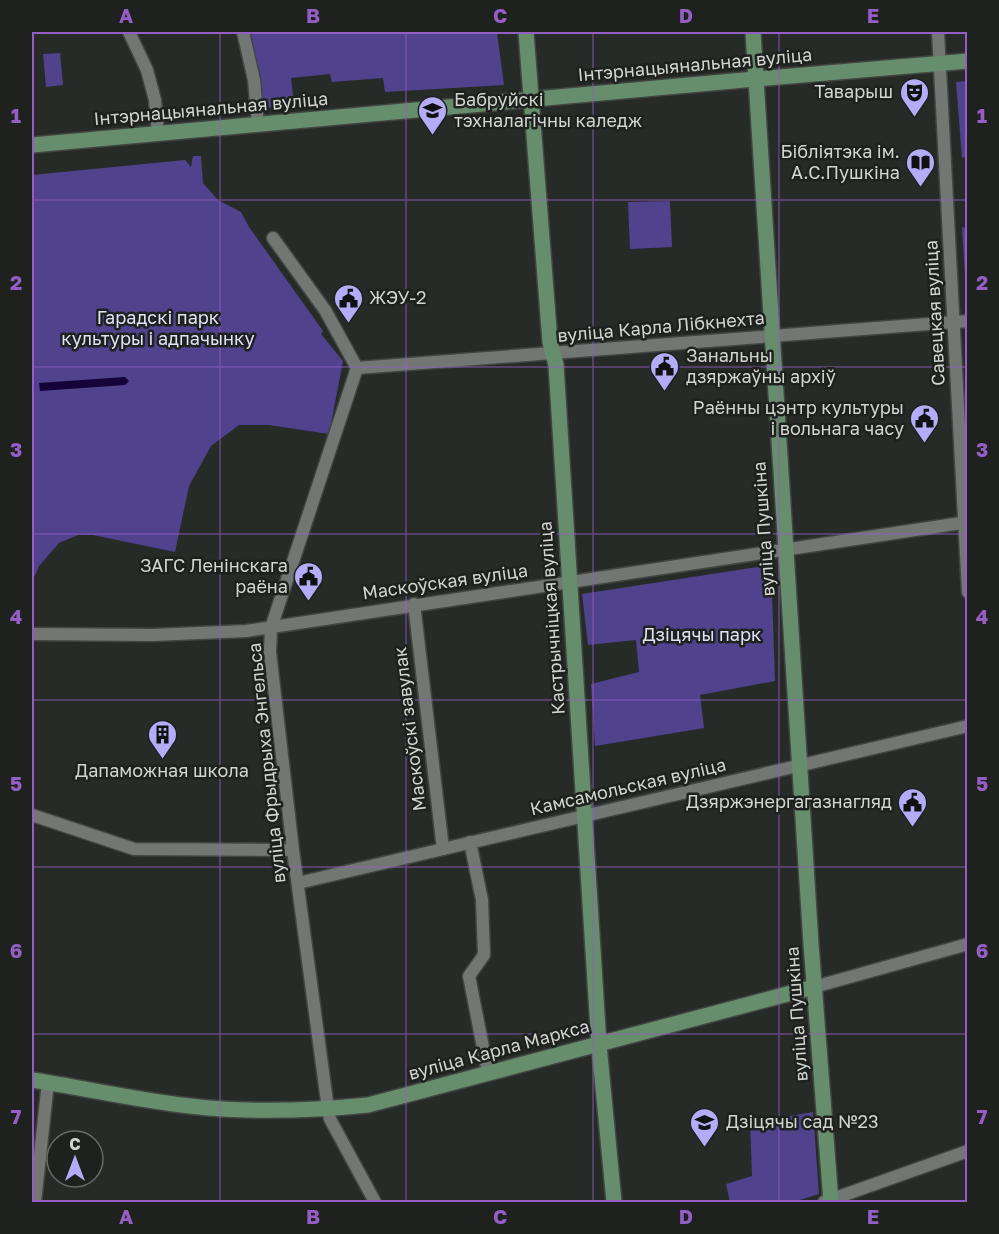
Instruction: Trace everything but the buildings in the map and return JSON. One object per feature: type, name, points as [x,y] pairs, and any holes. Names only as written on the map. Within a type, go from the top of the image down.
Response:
[{"type":"main road","name":"Кастрычніцкая вуліца","points":[[526,32],[550,342],[556,365],[599,1045],[614,1203]]},
{"type":"main road","name":"вуліца Пушкіна","points":[[753,32],[829,1202]]},
{"type":"main road","name":"Інтэрнацыянальная вуліца","points":[[32,145],[530,99],[968,62]]},
{"type":"main road","name":"вуліца Карла Маркса","points":[[32,1080],[189,1106],[245,1110],[328,1109],[368,1105],[814,987]]},
{"type":"street","points":[[128,32],[147,70],[155,100],[158,134]]},
{"type":"street","points":[[243,32],[255,81],[258,124]]},
{"type":"street","name":"Савецкая вуліца","points":[[938,32],[968,592]]},
{"type":"street","points":[[273,237],[325,310],[357,368]]},
{"type":"street","name":"вуліца Карла Лібкнехта","points":[[357,368],[968,321]]},
{"type":"street","name":"вуліца Фрыдрыха Энгельса","points":[[357,368],[272,628],[270,652],[293,850],[328,1109],[330,1119],[375,1203]]},
{"type":"street","name":"Маскоўская вуліца","points":[[32,634],[214,633],[272,628],[414,604],[965,522]]},
{"type":"street","name":"Маскоўскі завулак","points":[[414,604],[442,849]]},
{"type":"street","name":"Камсамольская вуліца","points":[[298,883],[968,726]]},
{"type":"street","points":[[32,815],[134,849],[293,850]]},
{"type":"street","points":[[470,842],[482,900],[484,955],[469,976],[488,1073]]},
{"type":"street","name":"вуліца Карла Маркса","points":[[814,987],[968,944]]},
{"type":"street","points":[[35,1203],[48,1082]]},
{"type":"street","points":[[829,1202],[968,1151]]},
{"type":"green space","points":[[248,32],[497,32],[504,85],[385,92],[383,78],[332,82],[330,74],[291,78],[294,104],[261,109]]},
{"type":"green space","points":[[60,53],[63,85],[46,87],[43,54]]},
{"type":"green space","points":[[967,81],[967,156],[962,158],[956,82]]},
{"type":"green space","name":"Гарадскі парк культуры і адпачынку","points":[[193,156],[201,156],[203,183],[218,200],[241,212],[249,227],[323,331],[321,334],[343,361],[329,434],[269,425],[239,425],[211,446],[189,486],[175,552],[93,535],[78,535],[59,543],[39,566],[32,582],[32,175],[185,160],[191,167]]},
{"type":"green space","points":[[670,201],[672,247],[630,249],[628,202]]},
{"type":"green space","points":[[962,227],[967,229],[967,307]]},
{"type":"green space","name":"Дзіцячы парк","points":[[771,565],[775,681],[700,695],[704,728],[595,746],[591,684],[639,672],[636,640],[588,645],[582,594]]},
{"type":"green space","points":[[813,1112],[819,1194],[793,1202],[730,1202],[726,1184],[752,1176],[750,1123]]},
{"type":"shaded area","points":[[125,377],[129,381],[125,385],[40,391],[39,383]]},
{"type":"place","name":"Таварыш","points":[[914,118]]},
{"type":"place","name":"Бабруйскі тэхналагічны каледж","points":[[433,136]]},
{"type":"place","name":"Бібліятэка ім. А.С.Пушкіна","points":[[921,188]]},
{"type":"place","name":"ЖЭУ-2","points":[[348,324]]},
{"type":"place","name":"Занальны дзяржаўны архіў","points":[[665,392]]},
{"type":"place","name":"Раённы цэнтр культуры і вольнага часу","points":[[925,444]]},
{"type":"place","name":"ЗАГС Ленінскага раёна","points":[[309,602]]},
{"type":"place","name":"Дапаможная школа","points":[[162,760]]},
{"type":"place","name":"Дзяржэнергагазнагляд","points":[[913,828]]},
{"type":"place","name":"Дзіцячы сад №23","points":[[705,1148]]}]
